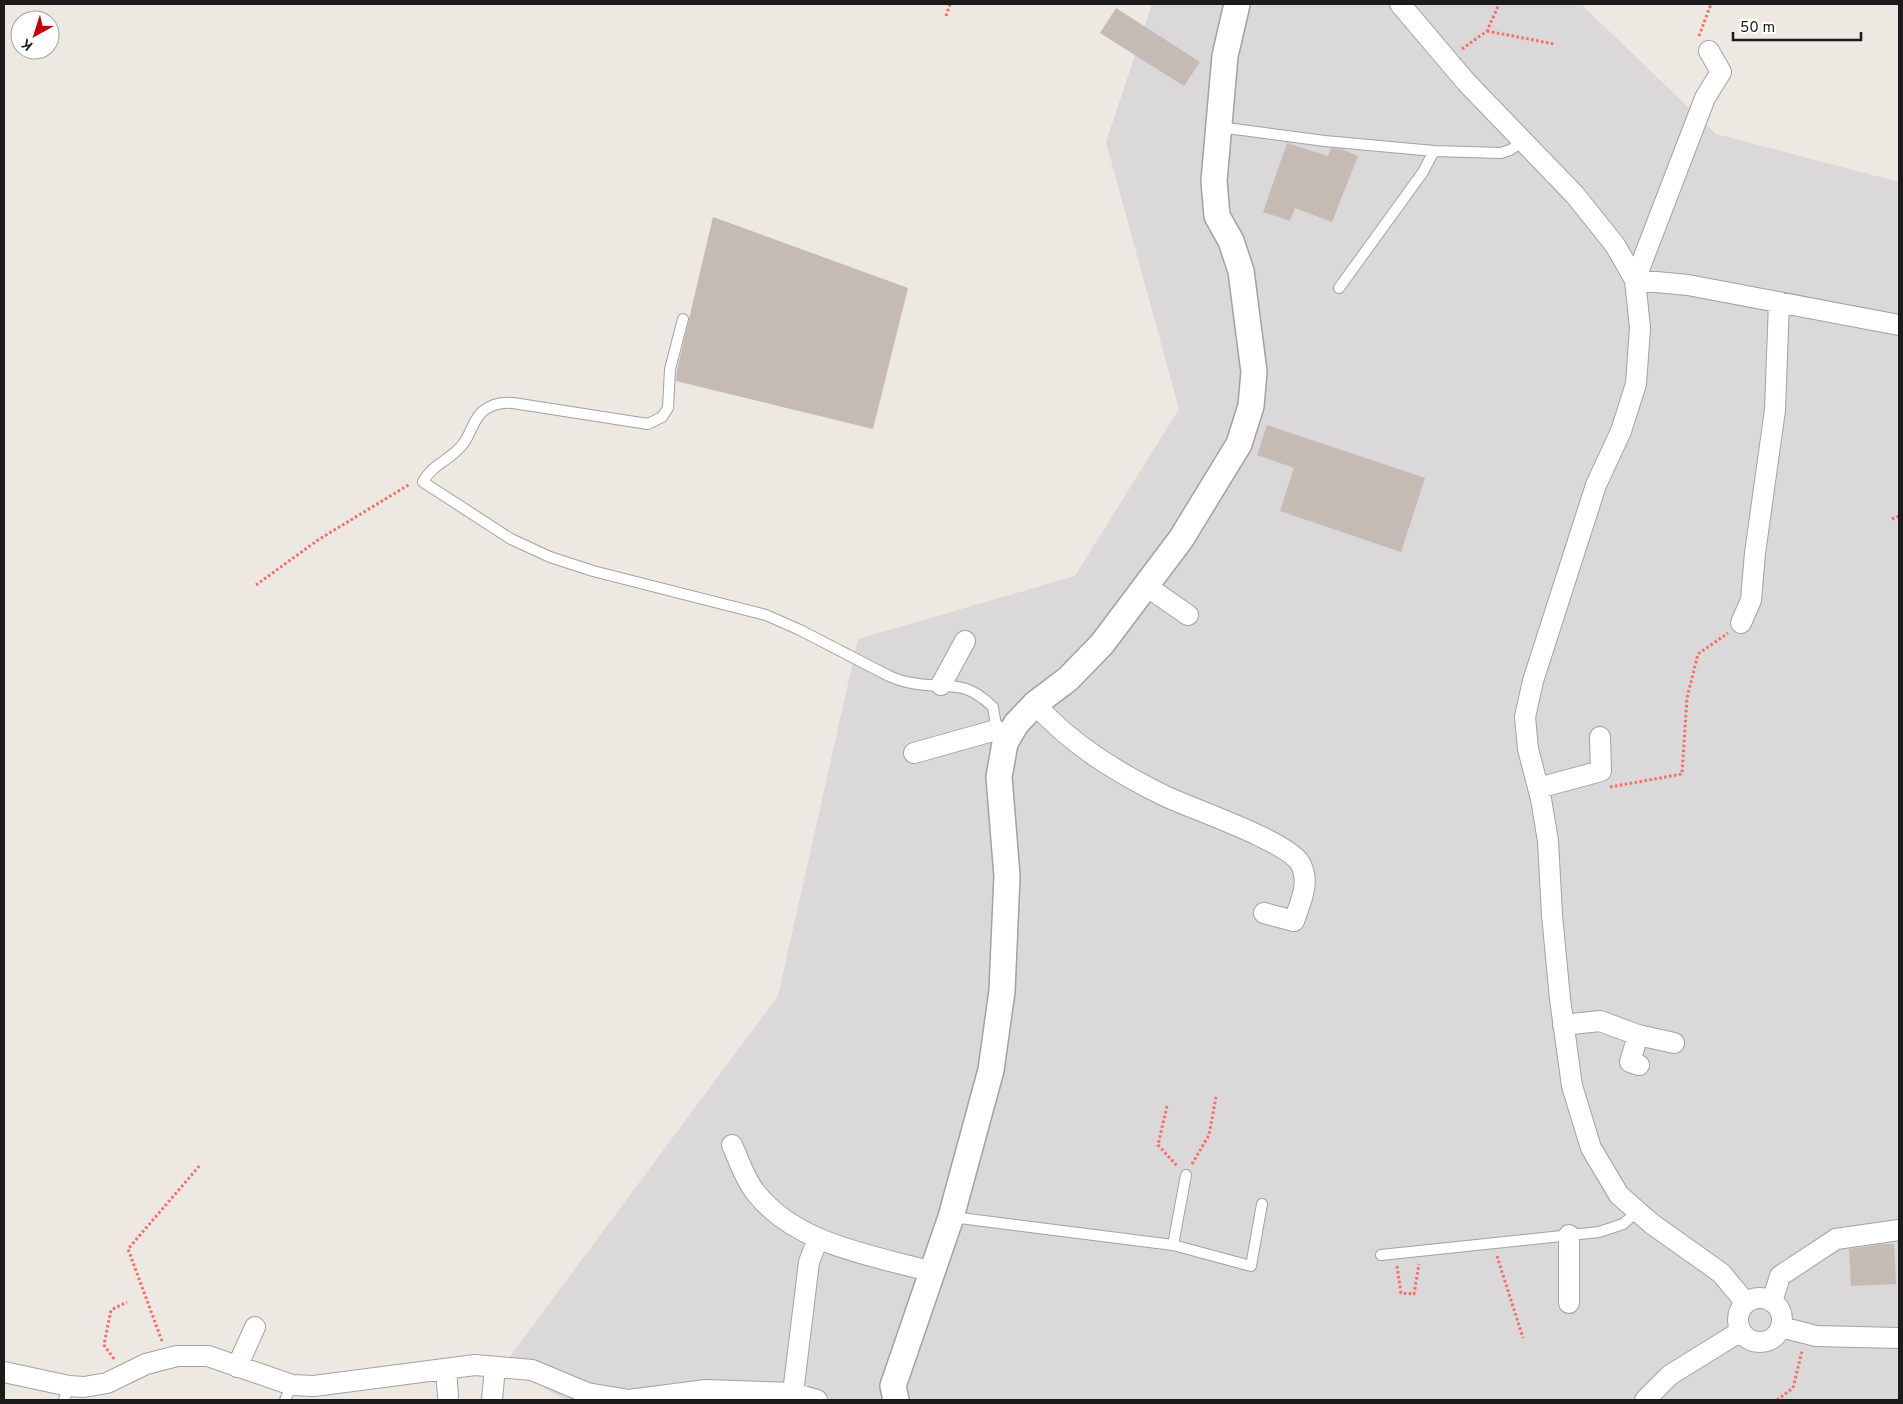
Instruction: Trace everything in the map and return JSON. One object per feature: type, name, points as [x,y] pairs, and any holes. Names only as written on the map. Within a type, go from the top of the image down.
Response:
[{"type":"street","points":[[914,753],[1001,736],[1016,724],[1035,704],[1068,679],[1102,644],[1181,539],[1240,444],[1251,406],[1254,372],[1241,271],[1231,241],[1217,216],[1214,181],[1225,56],[1237,4]]},
{"type":"street","points":[[1400,4],[1467,83],[1575,195],[1615,246],[1635,280],[1640,328],[1636,384],[1621,430],[1596,486],[1533,681],[1525,717],[1528,749],[1548,841],[1553,924],[1563,1025],[1572,1086],[1591,1148],[1619,1195],[1637,1212],[1721,1274],[1746,1303]]},
{"type":"street","points":[[1635,280],[1705,98],[1721,72],[1709,51]]},
{"type":"street","points":[[1635,280],[1688,285],[1899,325]]},
{"type":"street","points":[[1741,623],[1751,600],[1755,553],[1775,410],[1779,302]]},
{"type":"street","points":[[1146,586],[1188,615]]},
{"type":"street","points":[[941,685],[965,640]]},
{"type":"street","points":[[1035,704],[1059,729],[1103,762],[1166,796],[1290,852],[1300,862],[1305,877],[1305,886],[1294,921],[1264,913]]},
{"type":"street","points":[[896,1400],[894,1386],[951,1217],[991,1070],[1002,992],[1007,876],[1000,777],[1001,736]]},
{"type":"street","points":[[1538,788],[1600,771],[1600,737]]},
{"type":"street","points":[[1563,1025],[1600,1021],[1638,1035],[1674,1043]]},
{"type":"street","points":[[1638,1035],[1630,1062],[1639,1065]]},
{"type":"street","points":[[732,1145],[754,1192],[787,1221],[818,1238],[932,1272]]},
{"type":"street","points":[[1772,1302],[1780,1276],[1836,1239],[1899,1230]]},
{"type":"street","points":[[1568,1235],[1569,1303]]},
{"type":"street","points":[[793,1393],[809,1262],[818,1238]]},
{"type":"street","points":[[1759,1298],[1772,1302],[1780,1313],[1781,1327],[1773,1338],[1766,1342],[1752,1341],[1740,1332],[1738,1319],[1742,1307],[1746,1303],[1759,1298]]},
{"type":"street","points":[[237,1367],[255,1327]]},
{"type":"street","points":[[1781,1327],[1816,1336],[1899,1338]]},
{"type":"street","points":[[1645,1400],[1670,1375],[1740,1332]]},
{"type":"street","points":[[4,1372],[66,1393],[84,1387],[107,1383],[146,1364],[168,1358],[176,1356],[208,1356],[237,1367],[288,1393],[314,1386],[475,1365],[532,1370],[587,1392],[629,1400],[706,1390],[793,1393],[817,1400]]},
{"type":"street","points":[[492,1400],[495,1367]]},
{"type":"street","points":[[446,1368],[448,1396]]},
{"type":"lane","points":[[1218,127],[1325,141],[1434,151],[1501,153],[1510,150],[1523,141]]},
{"type":"lane","points":[[1339,288],[1423,172],[1434,151]]},
{"type":"lane","points":[[683,319],[670,369],[668,408],[658,420],[648,424],[513,402],[498,404],[485,410],[478,416],[463,445],[432,468],[423,482],[512,539],[550,557],[593,571],[766,615],[800,630],[889,676],[912,683],[963,688],[984,698],[993,707],[1001,736]]},
{"type":"lane","points":[[1173,1245],[1186,1175]]},
{"type":"lane","points":[[951,1217],[1173,1245],[1251,1266],[1262,1204]]},
{"type":"lane","points":[[1381,1255],[1611,1229],[1623,1224],[1637,1212]]},
{"type":"path","points":[[946,16],[950,4]]},
{"type":"path","points":[[1447,59],[1487,31],[1499,4]]},
{"type":"path","points":[[1709,51],[1696,45],[1711,4]]},
{"type":"path","points":[[1487,31],[1554,44]]},
{"type":"path","points":[[256,585],[318,540],[409,484],[423,482]]},
{"type":"path","points":[[1892,519],[1899,516]]},
{"type":"path","points":[[1607,788],[1682,774],[1687,698],[1698,654],[1741,623]]},
{"type":"path","points":[[1167,1106],[1158,1145],[1186,1175],[1209,1135],[1216,1097]]},
{"type":"path","points":[[168,1358],[128,1248],[202,1164]]},
{"type":"path","points":[[1494,1243],[1523,1338]]},
{"type":"path","points":[[1395,1254],[1401,1293],[1414,1294],[1421,1251]]},
{"type":"path","points":[[125,1374],[104,1345],[111,1310],[127,1302]]},
{"type":"path","points":[[1777,1400],[1793,1388],[1806,1334]]},
{"type":"shaded area","points":[[1152,4],[1581,4],[1716,134],[1899,182],[1899,1400],[564,1400],[505,1363],[778,996],[858,639],[1075,576],[1179,409],[1106,142]]},
{"type":"building","points":[[1116,8],[1200,62],[1184,86],[1100,33]]},
{"type":"building","points":[[1287,143],[1328,156],[1331,148],[1342,149],[1358,156],[1332,222],[1295,208],[1290,221],[1263,212]]},
{"type":"building","points":[[713,217],[908,288],[873,429],[676,381]]},
{"type":"building","points":[[1267,425],[1425,478],[1401,552],[1280,511],[1294,468],[1257,455]]},
{"type":"building","points":[[1894,1244],[1896,1284],[1851,1286],[1849,1249]]}]
